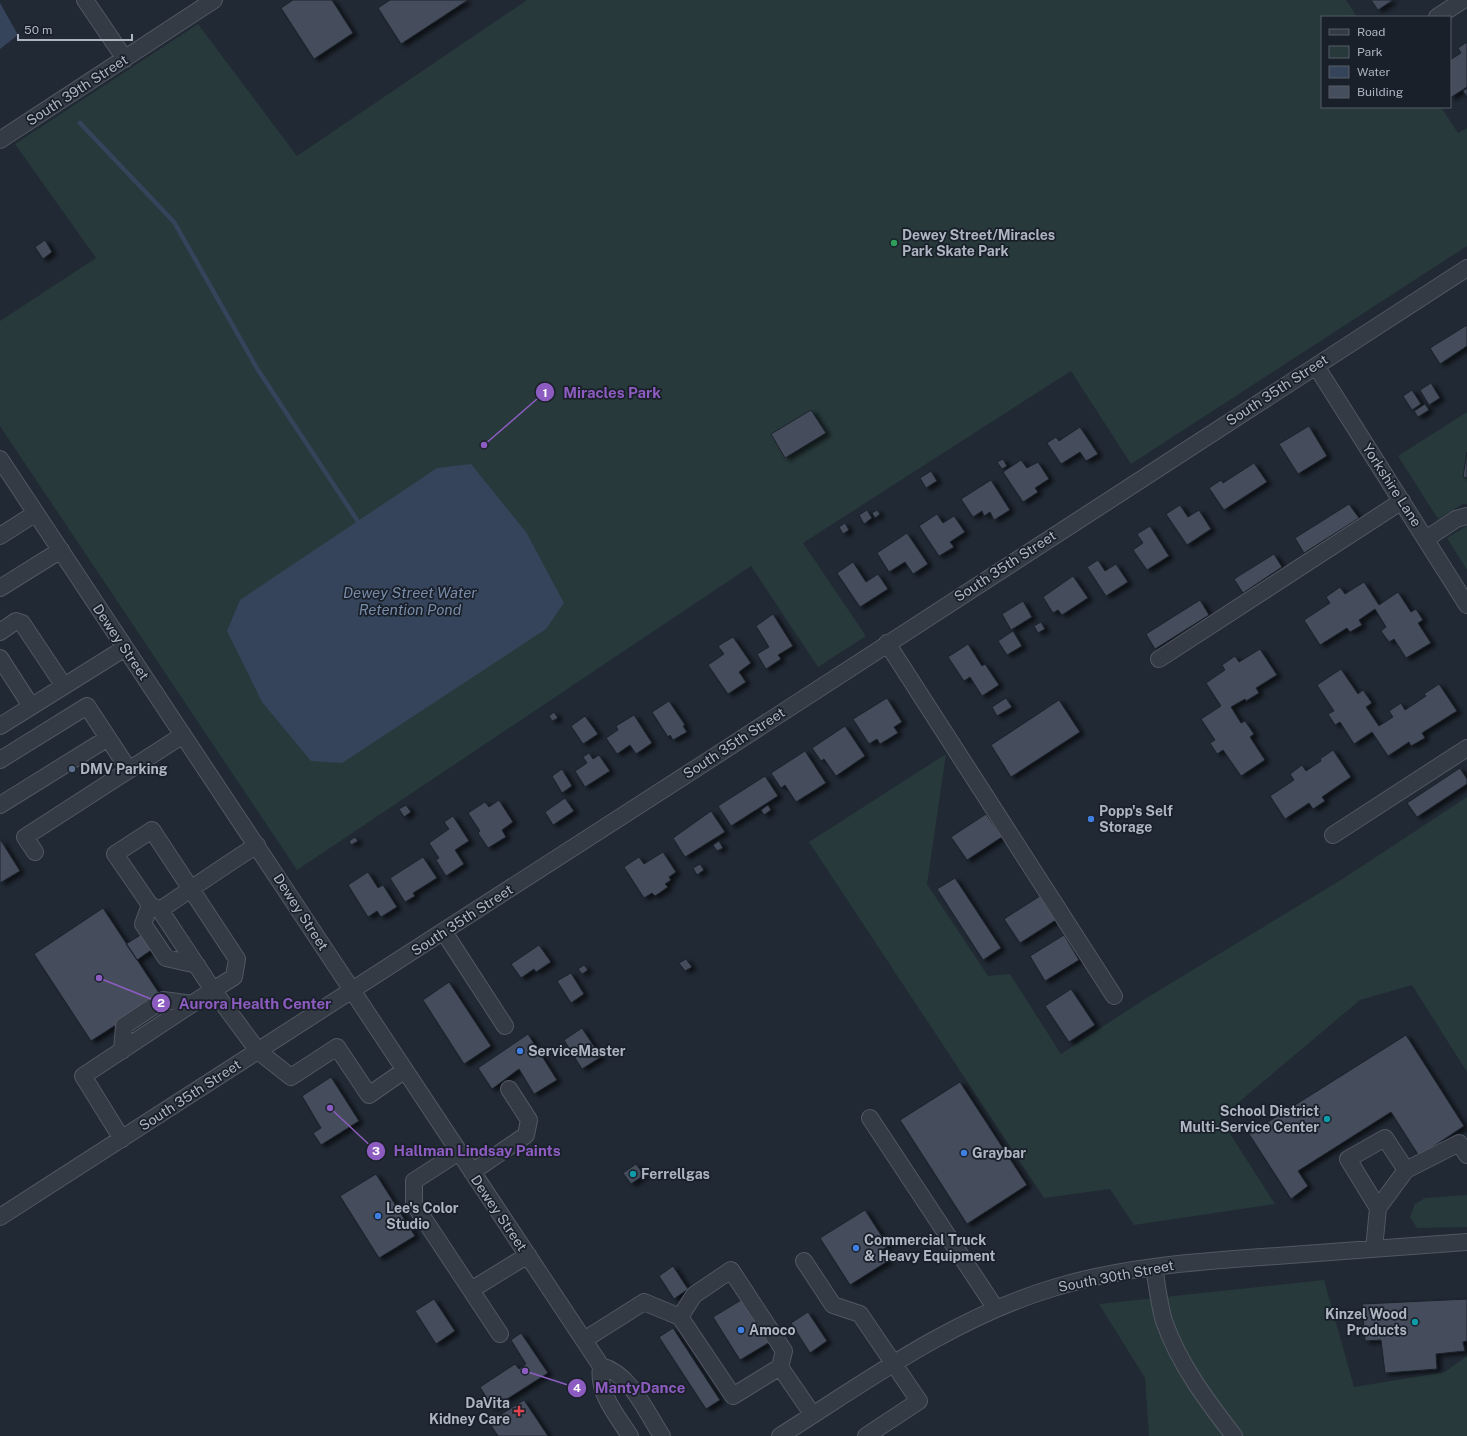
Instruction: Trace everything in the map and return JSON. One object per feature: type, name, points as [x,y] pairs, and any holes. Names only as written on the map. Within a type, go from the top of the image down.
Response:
[{"type":"street","points":[[85,0],[125,59]]},
{"type":"street","name":"South 39th Street","points":[[0,140],[214,0]]},
{"type":"street","points":[[1439,16],[1463,0]]},
{"type":"street","name":"South 35th Street","points":[[0,1217],[353,992],[887,643],[1467,268]]},
{"type":"street","name":"Yorkshire Lane","points":[[1316,366],[1467,605]]},
{"type":"street","name":"Dewey Street","points":[[0,459],[601,1366]]},
{"type":"street","points":[[1159,659],[1402,501]]},
{"type":"street","points":[[0,536],[36,513]]},
{"type":"street","points":[[1426,539],[1456,519],[1467,516]]},
{"type":"street","points":[[0,588],[61,550]]},
{"type":"street","points":[[0,632],[16,621],[22,623],[64,686]]},
{"type":"street","points":[[887,643],[1114,996]]},
{"type":"street","points":[[0,726],[125,648]]},
{"type":"street","points":[[0,658],[31,706]]},
{"type":"street","points":[[0,760],[87,706],[129,770]]},
{"type":"street","points":[[35,852],[25,837],[184,735]]},
{"type":"street","points":[[0,805],[108,738]]},
{"type":"street","points":[[1334,835],[1467,748]]},
{"type":"street","points":[[122,1139],[83,1076],[213,990],[234,977],[237,959],[152,830],[115,854],[197,965],[213,990],[258,1052],[291,1077],[338,1047],[369,1095],[405,1070]]},
{"type":"street","points":[[197,965],[166,958],[143,924],[155,907],[191,889],[257,845]]},
{"type":"street","points":[[444,932],[505,1026]]},
{"type":"street","points":[[472,1172],[526,1135],[529,1120],[509,1089]]},
{"type":"street","points":[[870,1118],[996,1309]]},
{"type":"street","points":[[1378,1208],[1348,1159],[1385,1138],[1406,1170]]},
{"type":"street","points":[[1374,1249],[1378,1208],[1406,1170],[1459,1143],[1467,1155]]},
{"type":"street","points":[[459,1152],[414,1182],[414,1204],[500,1334]]},
{"type":"street","name":"South 30th Street","points":[[780,1436],[927,1343],[996,1309],[1052,1288],[1108,1274],[1180,1263],[1467,1242]]},
{"type":"street","points":[[471,1290],[528,1255]]},
{"type":"street","points":[[804,1261],[833,1305],[860,1314],[918,1401],[866,1436]]},
{"type":"street","points":[[1154,1267],[1164,1321],[1181,1359],[1210,1405],[1234,1436]]},
{"type":"street","points":[[584,1340],[644,1302],[680,1317],[733,1396],[780,1367],[784,1351],[731,1270],[694,1295],[680,1317]]},
{"type":"street","points":[[630,1436],[602,1390],[600,1378],[601,1366],[614,1371],[626,1381],[662,1436]]},
{"type":"street","points":[[780,1367],[813,1415]]},
{"type":"green space","points":[[527,0],[1346,0],[1356,16],[1321,16],[1321,108],[1442,108],[1458,133],[1467,128],[1467,246],[1131,464],[1071,371],[803,543],[866,636],[818,667],[751,566],[297,870],[0,426],[0,321],[96,258],[15,144],[198,24],[297,156]]},
{"type":"green space","points":[[1467,412],[1467,452],[1463,477],[1467,478],[1467,504],[1463,504],[1438,519],[1398,456]]},
{"type":"green space","points":[[1467,526],[1467,570],[1447,538]]},
{"type":"green space","points":[[946,754],[927,884],[988,976],[1010,974],[1061,1054],[1145,999],[1344,878],[1467,797],[1467,1072],[1412,985],[1360,1000],[1220,1118],[1275,1204],[1134,1225],[1110,1189],[1044,1198],[809,842]]},
{"type":"green space","points":[[1467,1195],[1467,1227],[1417,1228],[1410,1217],[1415,1204],[1425,1198]]},
{"type":"green space","points":[[1324,1280],[1354,1387],[1445,1372],[1467,1356],[1467,1436],[1149,1436],[1145,1378],[1099,1304]]},
{"type":"water","points":[[0,3],[18,35],[0,49]]},
{"type":"water","name":"Dewey Street Water Retention Pond","points":[[471,464],[526,532],[564,603],[546,629],[342,763],[311,761],[262,702],[227,631],[240,600],[437,468]]},
{"type":"building","points":[[293,0],[332,0],[353,33],[314,59],[281,8]]},
{"type":"building","points":[[390,0],[468,0],[401,44],[378,8]]},
{"type":"building","points":[[1371,0],[1393,0],[1378,10]]},
{"type":"building","points":[[1467,42],[1467,87],[1451,97],[1451,59],[1461,53],[1458,48]]},
{"type":"building","points":[[1467,88],[1467,97],[1463,91]]},
{"type":"building","points":[[45,240],[52,252],[43,259],[35,247]]},
{"type":"building","points":[[1467,325],[1467,346],[1440,364],[1430,348]]},
{"type":"building","points":[[1431,383],[1440,398],[1429,405],[1420,390]]},
{"type":"building","points":[[1412,390],[1421,404],[1412,410],[1403,396]]},
{"type":"building","points":[[1425,404],[1429,410],[1418,417],[1414,411]]},
{"type":"building","points":[[811,410],[826,433],[785,458],[771,434]]},
{"type":"building","points":[[1309,426],[1327,456],[1298,474],[1279,444]]},
{"type":"building","points":[[1080,427],[1098,454],[1086,461],[1080,452],[1061,464],[1047,443],[1056,437],[1059,441]]},
{"type":"building","points":[[1467,452],[1467,478],[1463,477]]},
{"type":"building","points":[[1003,459],[1007,466],[1002,469],[997,462]]},
{"type":"building","points":[[1021,460],[1027,468],[1038,462],[1049,479],[1035,488],[1038,492],[1023,502],[1003,472]]},
{"type":"building","points":[[1254,463],[1267,482],[1224,510],[1209,488],[1221,480],[1223,483]]},
{"type":"building","points":[[931,471],[937,481],[926,488],[920,478]]},
{"type":"building","points":[[991,480],[1010,510],[994,520],[990,512],[984,516],[982,511],[973,517],[961,499]]},
{"type":"building","points":[[1349,504],[1359,518],[1304,553],[1295,538]]},
{"type":"building","points":[[1180,505],[1188,517],[1199,510],[1211,529],[1187,545],[1166,514]]},
{"type":"building","points":[[867,510],[872,518],[864,524],[859,515]]},
{"type":"building","points":[[877,510],[880,514],[875,518],[872,513]]},
{"type":"building","points":[[937,514],[943,523],[954,516],[965,532],[950,542],[954,547],[939,556],[919,526]]},
{"type":"building","points":[[845,523],[849,530],[843,534],[839,527]]},
{"type":"building","points":[[1150,526],[1169,556],[1147,570],[1133,550],[1143,543],[1137,534]]},
{"type":"building","points":[[907,533],[928,564],[913,574],[905,562],[889,572],[877,553]]},
{"type":"building","points":[[1274,554],[1282,567],[1243,593],[1234,579]]},
{"type":"building","points":[[1098,560],[1105,571],[1116,564],[1128,582],[1106,596],[1087,567]]},
{"type":"building","points":[[853,562],[866,582],[878,574],[888,589],[860,607],[837,573]]},
{"type":"building","points":[[1073,576],[1088,598],[1062,615],[1058,610],[1053,613],[1043,597]]},
{"type":"building","points":[[1364,582],[1379,605],[1398,592],[1411,612],[1416,609],[1423,620],[1418,623],[1431,643],[1406,658],[1394,639],[1389,642],[1381,631],[1386,627],[1375,609],[1359,620],[1362,625],[1350,632],[1347,628],[1320,645],[1304,620],[1330,603],[1326,597],[1340,587],[1345,594]]},
{"type":"building","points":[[1200,600],[1209,615],[1155,649],[1146,634]]},
{"type":"building","points":[[1023,601],[1032,617],[1011,630],[1002,614]]},
{"type":"building","points":[[773,614],[793,646],[778,655],[781,659],[766,669],[757,654],[769,647],[756,626]]},
{"type":"building","points":[[1041,622],[1045,629],[1038,633],[1034,626]]},
{"type":"building","points":[[1013,631],[1022,646],[1007,655],[998,641]]},
{"type":"building","points":[[733,637],[751,663],[739,672],[746,682],[728,694],[708,665],[724,654],[718,646]]},
{"type":"building","points":[[968,644],[982,666],[985,664],[999,685],[982,696],[970,677],[964,681],[948,657]]},
{"type":"building","points":[[1260,649],[1277,675],[1256,688],[1259,693],[1246,701],[1245,699],[1231,707],[1241,723],[1245,721],[1254,734],[1250,737],[1265,760],[1241,776],[1223,750],[1217,754],[1210,743],[1215,740],[1201,719],[1221,706],[1206,683],[1225,670],[1222,665],[1235,656],[1239,662]]},
{"type":"building","points":[[1341,669],[1358,694],[1363,690],[1372,703],[1366,707],[1379,726],[1393,717],[1389,711],[1401,703],[1405,710],[1426,696],[1424,694],[1439,684],[1457,711],[1422,733],[1425,738],[1411,746],[1409,742],[1388,756],[1372,732],[1354,744],[1340,722],[1335,725],[1328,714],[1334,711],[1317,685]]},
{"type":"building","points":[[887,698],[902,722],[894,727],[898,733],[880,744],[877,739],[869,744],[853,719]]},
{"type":"building","points":[[1006,698],[1012,707],[997,716],[992,707]]},
{"type":"building","points":[[1059,700],[1080,732],[1011,777],[991,745]]},
{"type":"building","points":[[669,701],[685,725],[683,726],[687,732],[673,740],[670,735],[668,737],[652,712]]},
{"type":"building","points":[[554,712],[558,718],[552,721],[549,716]]},
{"type":"building","points":[[634,715],[652,743],[636,754],[630,745],[617,754],[606,738],[618,730],[616,726]]},
{"type":"building","points":[[585,716],[598,734],[583,744],[571,726]]},
{"type":"building","points":[[845,726],[865,756],[836,776],[824,759],[821,761],[812,748]]},
{"type":"building","points":[[1333,750],[1351,777],[1322,797],[1325,801],[1313,809],[1309,803],[1285,819],[1270,796],[1294,780],[1290,774],[1302,765],[1306,771],[1321,761],[1320,759]]},
{"type":"building","points":[[805,751],[826,783],[796,802],[785,785],[781,788],[771,773]]},
{"type":"building","points":[[589,753],[593,759],[599,755],[610,771],[585,787],[575,771],[587,763],[583,757]]},
{"type":"building","points":[[1460,768],[1467,779],[1467,784],[1417,817],[1407,803]]},
{"type":"building","points":[[562,769],[572,786],[562,793],[552,776]]},
{"type":"building","points":[[765,776],[778,796],[731,826],[718,806]]},
{"type":"building","points":[[565,798],[574,811],[553,825],[545,812]]},
{"type":"building","points":[[499,800],[513,822],[502,830],[506,837],[488,848],[478,833],[480,831],[468,813],[485,802],[489,807]]},
{"type":"building","points":[[406,805],[411,812],[404,817],[399,809]]},
{"type":"building","points":[[768,805],[771,810],[764,815],[761,810]]},
{"type":"building","points":[[711,811],[725,832],[685,857],[673,838]]},
{"type":"building","points":[[986,814],[1002,837],[967,860],[951,837]]},
{"type":"building","points":[[453,816],[469,841],[455,850],[464,864],[446,876],[436,860],[439,858],[429,843],[449,829],[444,822]]},
{"type":"building","points":[[355,837],[358,841],[351,845],[349,841]]},
{"type":"building","points":[[0,839],[20,871],[0,883]]},
{"type":"building","points":[[719,841],[723,848],[717,851],[713,845]]},
{"type":"building","points":[[663,852],[676,872],[669,877],[671,880],[665,884],[668,887],[655,896],[652,893],[644,898],[624,867],[639,857],[644,864]]},
{"type":"building","points":[[423,857],[437,878],[413,893],[415,896],[405,902],[390,878]]},
{"type":"building","points":[[700,864],[704,870],[697,875],[693,868]]},
{"type":"building","points":[[368,872],[378,888],[383,885],[397,907],[381,917],[377,911],[368,917],[348,885]]},
{"type":"building","points":[[955,878],[1001,948],[983,960],[937,889]]},
{"type":"building","points":[[1040,896],[1056,920],[1020,943],[1004,919]]},
{"type":"building","points":[[103,908],[161,996],[91,1041],[34,954]]},
{"type":"building","points":[[150,929],[160,944],[137,960],[126,944]]},
{"type":"building","points":[[1064,935],[1079,960],[1045,981],[1030,956]]},
{"type":"building","points":[[539,945],[551,962],[536,972],[534,969],[521,978],[511,964]]},
{"type":"building","points":[[686,959],[692,967],[685,971],[679,963]]},
{"type":"building","points":[[584,965],[588,970],[582,974],[578,969]]},
{"type":"building","points":[[571,973],[584,994],[571,1003],[557,981]]},
{"type":"building","points":[[449,982],[491,1046],[464,1064],[423,1000]]},
{"type":"building","points":[[1071,989],[1095,1025],[1069,1042],[1045,1006]]},
{"type":"building","points":[[582,1028],[601,1057],[582,1069],[564,1040]]},
{"type":"building","name":"ServiceMaster","points":[[528,1034],[557,1080],[534,1094],[519,1069],[492,1089],[478,1068]]},
{"type":"building","name":"School District Multi-Service Center","points":[[1406,1035],[1464,1126],[1419,1156],[1391,1112],[1298,1171],[1308,1186],[1291,1199],[1249,1134]]},
{"type":"building","points":[[331,1077],[359,1121],[321,1145],[313,1133],[321,1128],[302,1096]]},
{"type":"building","name":"Graybar","points":[[960,1082],[1027,1185],[967,1224],[900,1120]]},
{"type":"building","name":"Ferrellgas","points":[[636,1164],[644,1175],[631,1184],[623,1173]]},
{"type":"building","name":"Lee's Color Studio","points":[[376,1174],[415,1236],[379,1258],[340,1196]]},
{"type":"building","name":"Commercial Truck & Heavy Equipment","points":[[865,1210],[888,1246],[882,1250],[888,1261],[850,1285],[820,1238]]},
{"type":"building","points":[[673,1266],[688,1289],[674,1299],[659,1276]]},
{"type":"building","points":[[434,1299],[455,1331],[436,1344],[415,1311]]},
{"type":"building","name":"Amoco","points":[[743,1299],[770,1342],[740,1360],[713,1317]]},
{"type":"building","name":"Kinzel Wood Products","points":[[1467,1299],[1467,1341],[1463,1342],[1465,1351],[1436,1354],[1437,1369],[1385,1373],[1381,1340],[1365,1341],[1362,1304]]},
{"type":"building","points":[[808,1312],[827,1341],[810,1353],[791,1323]]},
{"type":"building","points":[[673,1328],[720,1400],[706,1409],[659,1337]]},
{"type":"building","points":[[521,1333],[548,1373],[493,1408],[480,1387],[515,1364],[519,1369],[526,1364],[511,1340]]},
{"type":"building","name":"DaVita Kidney Care","points":[[524,1400],[548,1436],[498,1436],[489,1422]]},
{"type":"waterway","points":[[80,123],[174,222],[258,370],[357,520]]},
{"type":"place","name":"Dewey Street/Miracles Park Skate Park","points":[[894,243]]},
{"type":"place","name":"Miracles Park","points":[[484,445]]},
{"type":"place","name":"DMV Parking","points":[[72,769]]},
{"type":"place","name":"Popp's Self Storage","points":[[1091,819]]},
{"type":"place","name":"Aurora Health Center","points":[[99,978]]},
{"type":"place","name":"ServiceMaster","points":[[520,1051]]},
{"type":"place","name":"Hallman Lindsay Paints","points":[[330,1108]]},
{"type":"place","name":"School District Multi-Service Center","points":[[1327,1119]]},
{"type":"place","name":"Graybar","points":[[964,1153]]},
{"type":"place","name":"Ferrellgas","points":[[633,1174]]},
{"type":"place","name":"Lee's Color Studio","points":[[378,1216]]},
{"type":"place","name":"Commercial Truck & Heavy Equipment","points":[[856,1248]]},
{"type":"place","name":"Kinzel Wood Products","points":[[1415,1322]]},
{"type":"place","name":"Amoco","points":[[741,1330]]},
{"type":"place","name":"MantyDance","points":[[525,1371]]},
{"type":"place","name":"DaVita Kidney Care","points":[[519,1411]]}]
